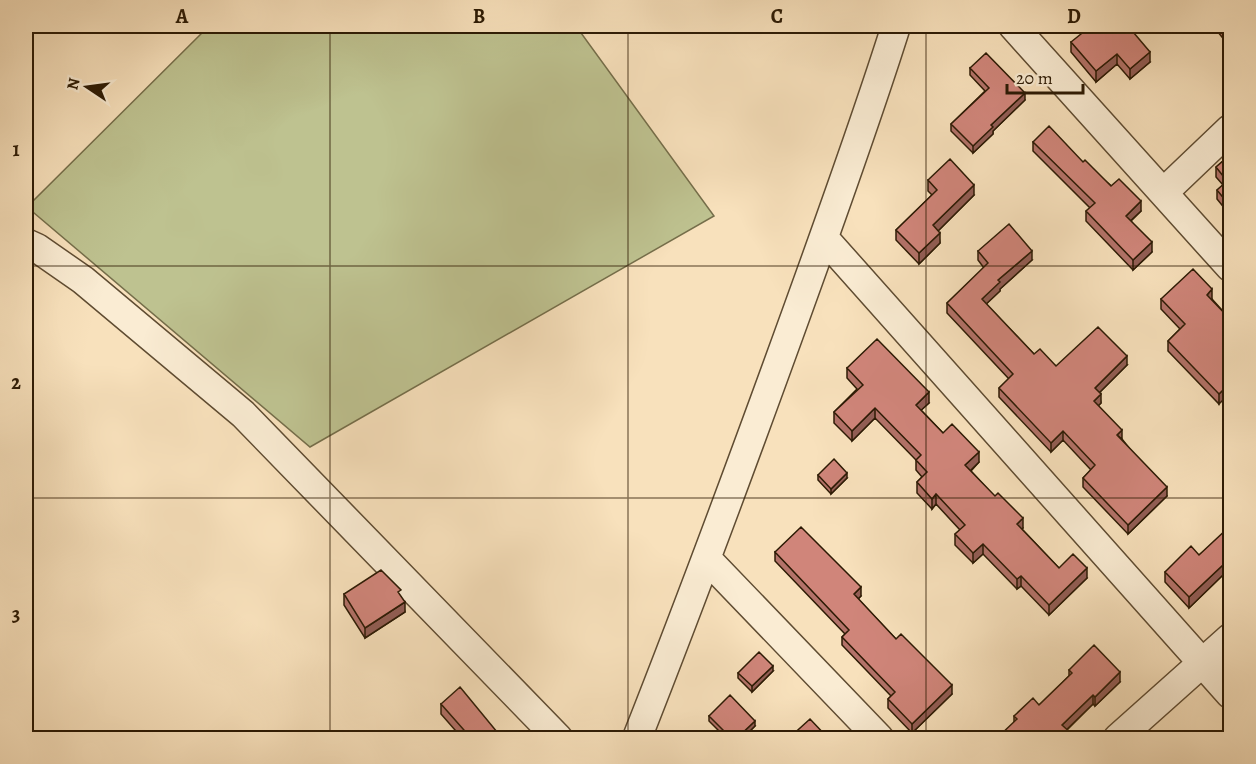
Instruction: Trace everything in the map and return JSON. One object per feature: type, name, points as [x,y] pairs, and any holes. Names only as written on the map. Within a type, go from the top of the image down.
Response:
[{"type":"street","points":[[637,738],[707,559],[824,238],[896,26]]},
{"type":"street","points":[[1013,26],[1230,267]]},
{"type":"street","points":[[1164,192],[1230,129]]},
{"type":"street","points":[[824,238],[1230,694]]},
{"type":"street","points":[[26,243],[82,279],[243,414],[558,738]]},
{"type":"street","points":[[707,559],[879,738]]},
{"type":"street","points":[[1118,738],[1230,638]]},
{"type":"green space","points":[[209,26],[576,26],[714,216],[310,447],[27,207]]},
{"type":"building","points":[[1091,26],[1128,26],[1150,52],[1130,69],[1117,54],[1096,71],[1071,42]]},
{"type":"building","points":[[1221,26],[1230,26],[1230,36]]},
{"type":"building","points":[[986,53],[1025,93],[991,125],[993,127],[973,146],[951,124],[989,88],[970,68]]},
{"type":"building","points":[[1049,126],[1083,162],[1085,160],[1111,186],[1119,179],[1141,201],[1126,216],[1152,242],[1133,260],[1086,211],[1095,203],[1033,142]]},
{"type":"building","points":[[1230,155],[1230,206],[1217,190],[1227,181],[1216,167]]},
{"type":"building","points":[[950,159],[974,185],[933,225],[940,233],[919,253],[896,230],[937,190],[928,180]]},
{"type":"building","points":[[1009,224],[1032,251],[998,280],[1000,282],[982,299],[1034,354],[1040,349],[1056,366],[1098,327],[1127,356],[1095,388],[1101,394],[1094,401],[1122,430],[1117,435],[1167,487],[1128,525],[1083,478],[1095,465],[1063,431],[1051,443],[999,388],[1013,374],[947,303],[988,263],[978,251]]},
{"type":"building","points":[[1193,269],[1212,289],[1207,295],[1230,319],[1230,383],[1219,394],[1168,341],[1185,324],[1161,299]]},
{"type":"building","points":[[877,339],[929,392],[916,405],[943,433],[952,424],[979,452],[965,465],[995,496],[998,493],[1023,518],[1017,524],[1059,568],[1073,554],[1087,568],[1049,605],[1021,576],[1017,579],[983,544],[973,553],[955,534],[965,525],[936,494],[932,499],[917,482],[927,472],[916,460],[921,455],[875,408],[852,431],[834,412],[863,385],[847,368]]},
{"type":"building","points":[[834,459],[847,473],[831,489],[818,475]]},
{"type":"building","points":[[801,527],[861,587],[854,594],[896,639],[901,634],[952,685],[912,724],[888,699],[895,692],[842,637],[849,630],[775,552]]},
{"type":"building","points":[[1229,527],[1230,569],[1224,564],[1189,597],[1165,572],[1191,546],[1199,555]]},
{"type":"building","points":[[381,570],[401,590],[398,592],[405,602],[365,628],[344,594]]},
{"type":"building","points":[[1094,645],[1120,672],[1062,725],[1073,735],[1070,738],[997,738],[1017,719],[1014,716],[1033,698],[1039,705],[1072,673],[1069,670]]},
{"type":"building","points":[[759,652],[773,666],[752,686],[738,673]]},
{"type":"building","points":[[460,687],[502,738],[471,738],[441,704]]},
{"type":"building","points":[[730,695],[755,721],[737,738],[731,738],[709,716]]},
{"type":"building","points":[[810,719],[828,738],[789,738]]}]
